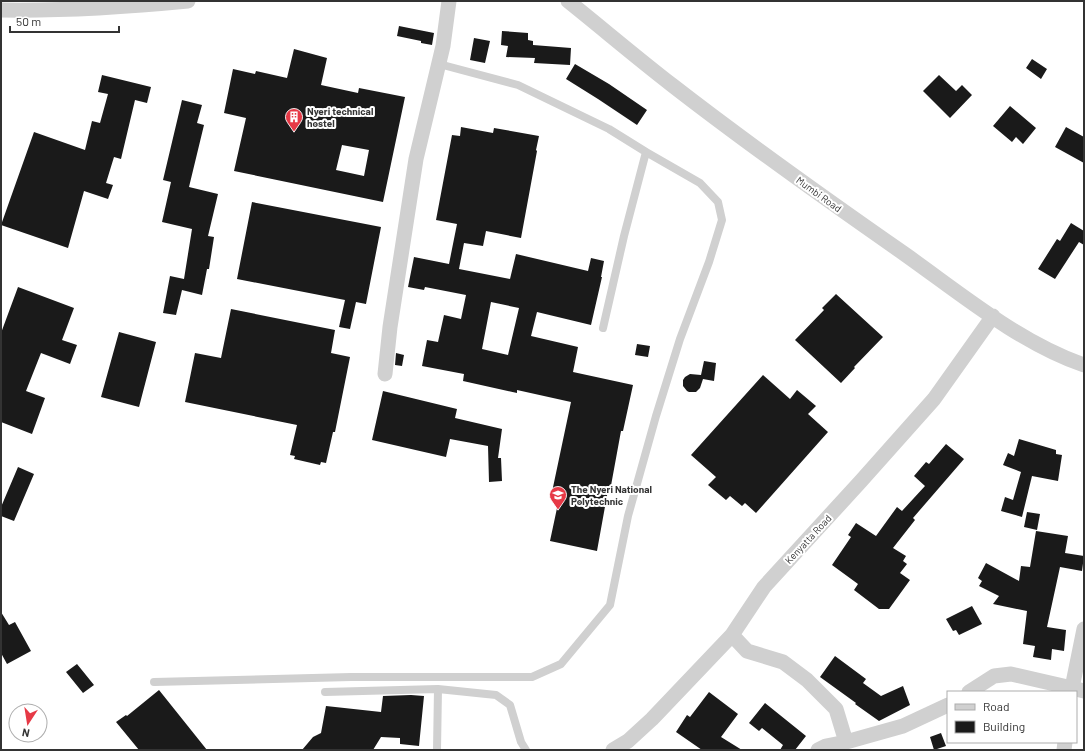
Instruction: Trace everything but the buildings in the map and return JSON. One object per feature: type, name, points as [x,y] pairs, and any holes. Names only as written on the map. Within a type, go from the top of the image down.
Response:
[{"type":"street","points":[[1,10],[30,6],[148,4],[188,1]]},
{"type":"street","points":[[385,374],[390,326],[416,159],[439,64],[449,1]]},
{"type":"street","name":"Mumbi Road","points":[[568,1],[672,85],[814,191],[993,316],[1032,341],[1084,365]]},
{"type":"street","name":"Kenyatta Road","points":[[613,750],[628,742],[652,719],[732,635],[764,587],[934,399],[993,316]]},
{"type":"street","points":[[1078,693],[1084,629]]},
{"type":"street","points":[[732,635],[747,650],[783,662],[807,680],[836,708],[846,742]]},
{"type":"street","points":[[971,691],[994,676],[1011,674],[1071,691]]},
{"type":"street","points":[[818,750],[826,746],[903,726],[947,705]]},
{"type":"lane","points":[[154,682],[343,677],[532,677],[561,664],[610,605],[628,516],[656,416],[680,339],[709,262],[722,220],[718,202],[700,183],[609,129],[518,85],[439,64]]},
{"type":"lane","points":[[603,328],[624,236],[646,152]]},
{"type":"lane","points":[[437,750],[438,688]]},
{"type":"lane","points":[[325,692],[438,688],[496,695],[510,705],[521,742],[526,750]]},
{"type":"place","name":"Nyeri technical hostel","points":[[294,132]]},
{"type":"place","name":"The Nyeri National Polytechnic","points":[[558,510]]}]
